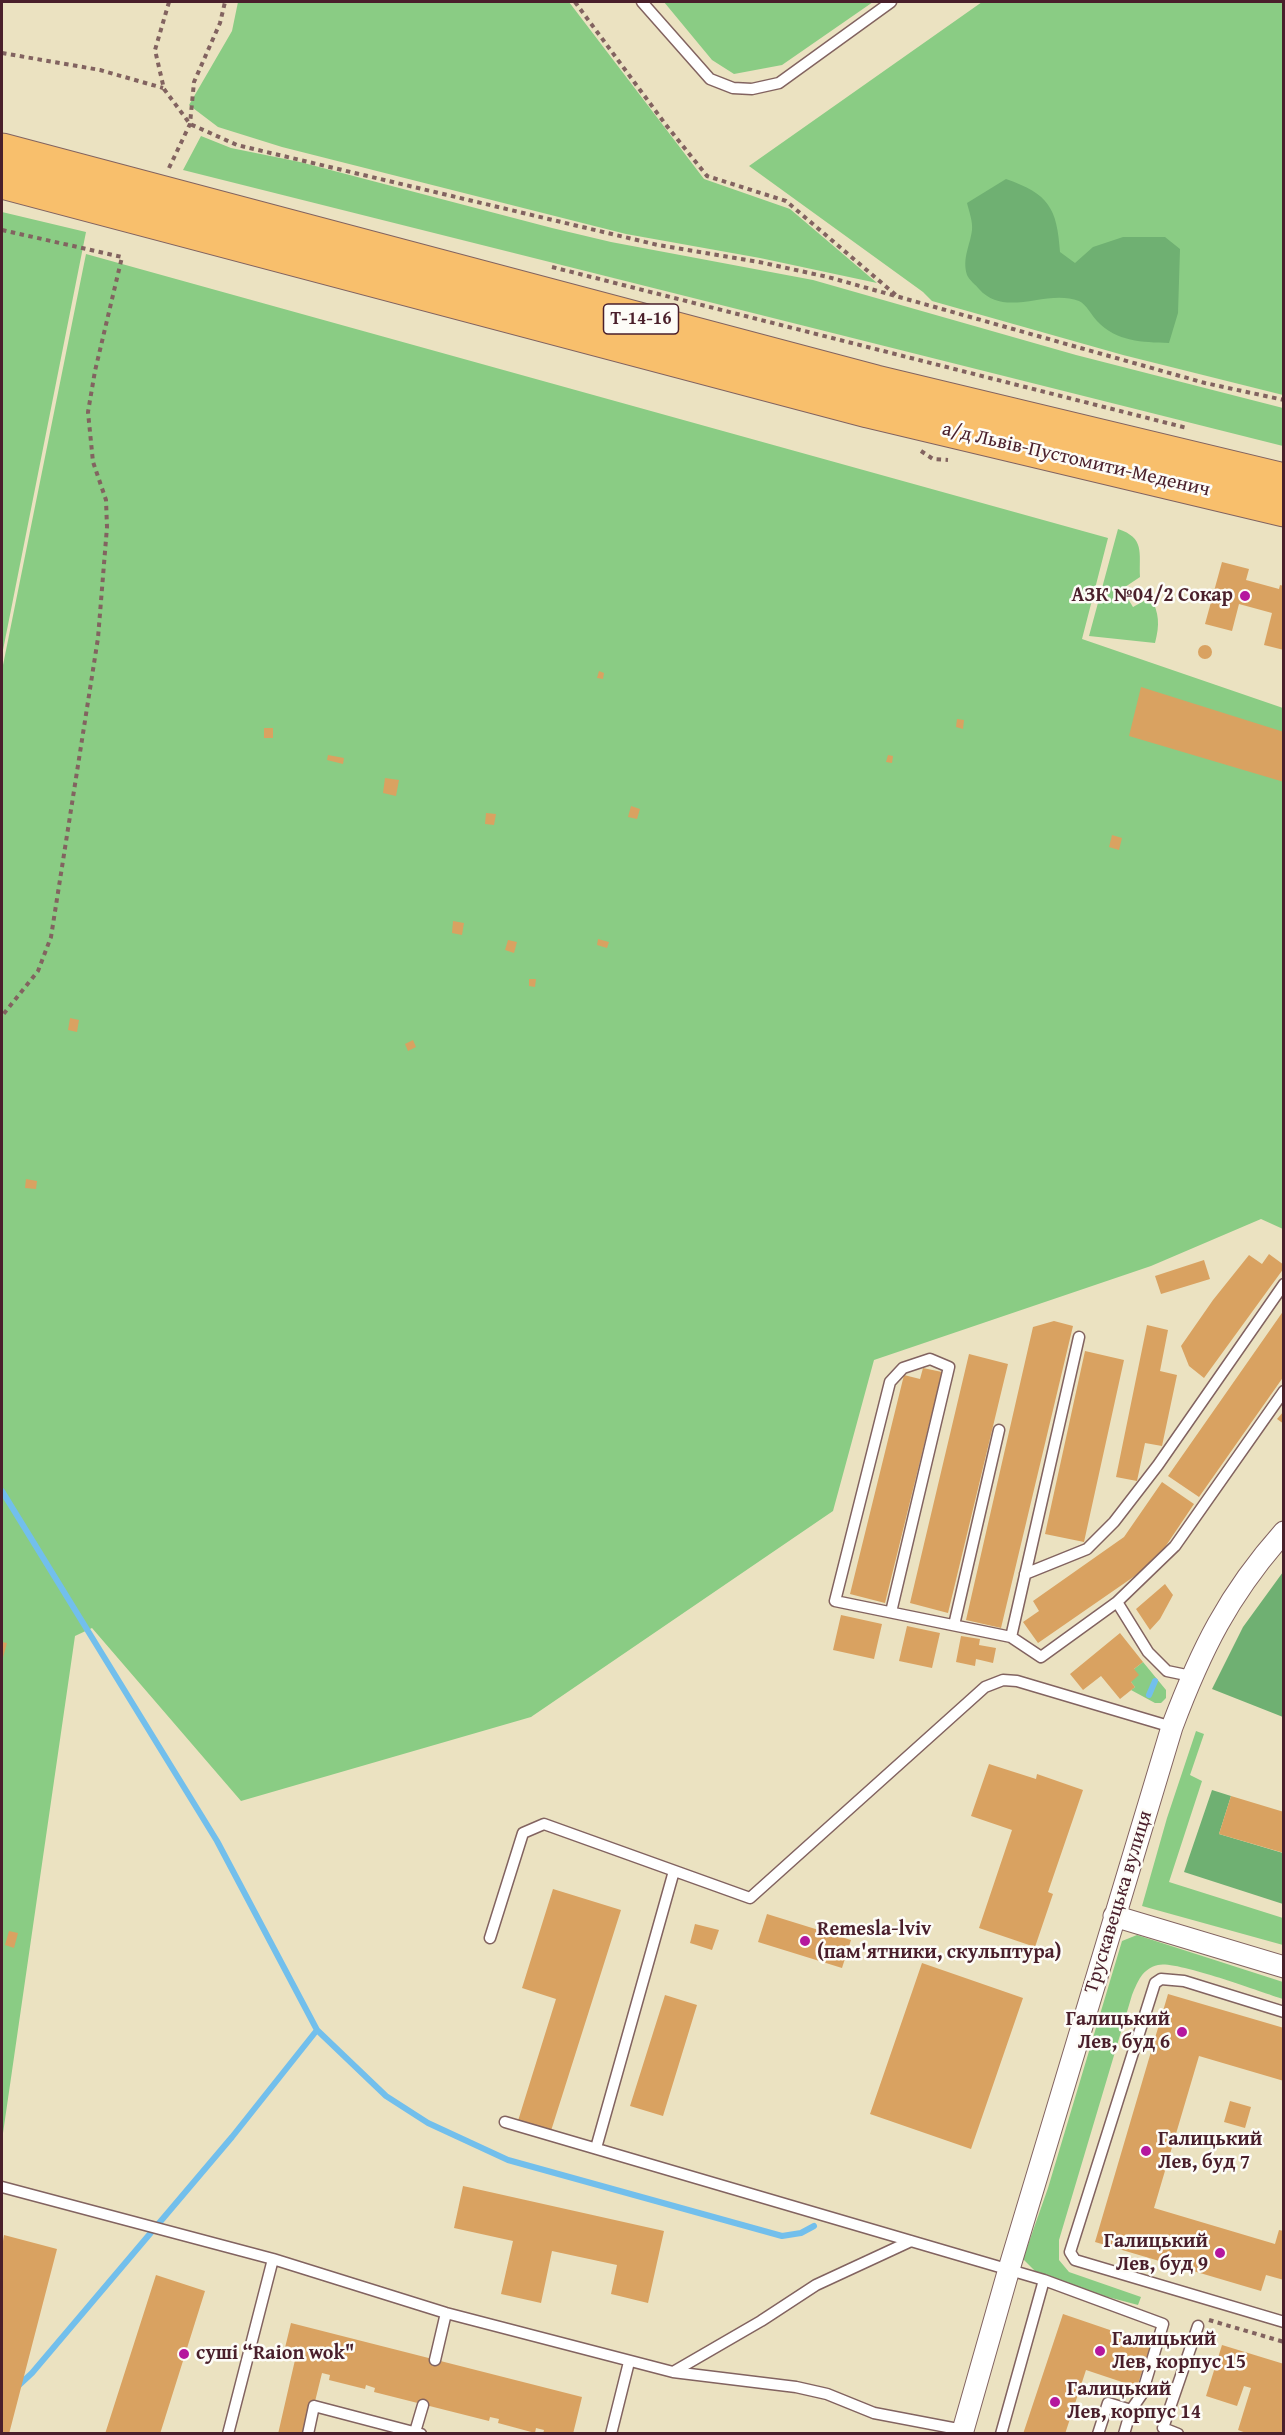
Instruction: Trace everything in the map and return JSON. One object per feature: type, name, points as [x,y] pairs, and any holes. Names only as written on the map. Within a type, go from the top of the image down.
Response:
[{"type":"main road","name":"Т-14-16","points":[[2,150],[876,382],[1284,480]]},
{"type":"main road","name":"а/д Львів-Пустомити-Меденич","points":[[2,182],[868,411],[1284,510]]},
{"type":"street","name":"Трускавецька вулиця","points":[[962,2432],[1172,1727],[1191,1676],[1224,1611],[1261,1557],[1284,1532]]},
{"type":"street","points":[[1114,1916],[1284,1967]]},
{"type":"lane","points":[[642,2],[710,79],[733,88],[752,90],[779,83],[891,2]]},
{"type":"lane","points":[[1025,1574],[1087,1549],[1114,1522],[1158,1465],[1284,1284]]},
{"type":"lane","points":[[1011,1637],[1079,1337]]},
{"type":"lane","points":[[891,1612],[949,1367],[930,1359],[903,1368],[890,1382],[835,1601],[1011,1637],[1041,1657],[1117,1602],[1175,1546],[1284,1391]]},
{"type":"lane","points":[[954,1625],[999,1430]]},
{"type":"lane","points":[[1117,1602],[1148,1652],[1167,1671],[1191,1676]]},
{"type":"lane","points":[[490,1938],[523,1833],[544,1824],[750,1898],[985,1687],[997,1681],[1017,1681],[1172,1727]]},
{"type":"lane","points":[[596,2148],[674,1871]]},
{"type":"lane","points":[[1284,2012],[1184,1981],[1161,1979],[1155,1983],[1070,2252],[1075,2260],[1284,2322]]},
{"type":"lane","points":[[505,2122],[1009,2269],[1163,2324],[1142,2394],[1131,2410],[1124,2433]]},
{"type":"lane","points":[[2,2187],[273,2259],[446,2313],[629,2362],[673,2372],[796,2387],[827,2394],[874,2413],[962,2432]]},
{"type":"lane","points":[[673,2372],[761,2321],[816,2285],[911,2241]]},
{"type":"lane","points":[[228,2433],[273,2259]]},
{"type":"lane","points":[[1001,2433],[1044,2280]]},
{"type":"lane","points":[[435,2360],[446,2313]]},
{"type":"lane","points":[[1178,2433],[1163,2428],[1198,2326]]},
{"type":"lane","points":[[611,2433],[629,2362]]},
{"type":"lane","points":[[1098,2433],[1108,2403],[1131,2410]]},
{"type":"lane","points":[[308,2433],[314,2406],[418,2433],[423,2405]]},
{"type":"path","points":[[169,2],[155,50],[164,89],[190,124],[237,145],[359,172],[525,215],[658,245],[816,274],[1205,383],[1284,400]]},
{"type":"path","points":[[158,167],[169,170],[190,124],[194,82],[220,23],[225,2]]},
{"type":"path","points":[[575,2],[666,125],[707,176],[786,201],[898,297]]},
{"type":"path","points":[[2,53],[100,70],[164,89]]},
{"type":"path","points":[[2,230],[122,257],[95,371],[88,412],[93,462],[106,500],[107,527],[98,638],[51,937],[38,971],[2,1016]]},
{"type":"path","points":[[540,264],[1191,429]]},
{"type":"path","points":[[1198,2326],[1208,2320],[1284,2342]]},
{"type":"green space","points":[[238,2],[569,2],[704,179],[790,209],[877,283],[760,258],[626,234],[282,147],[218,127],[189,105],[232,31]]},
{"type":"green space","points":[[664,2],[873,2],[782,65],[734,74],[712,60]]},
{"type":"green space","points":[[982,2],[1283,2],[1283,395],[1123,355],[932,301],[923,292],[749,166]]},
{"type":"green space","points":[[201,136],[231,148],[300,162],[611,242],[813,280],[1076,355],[1283,408],[1283,446],[183,170]]},
{"type":"green space","points":[[1006,179],[1032,191],[1048,205],[1056,224],[1060,252],[1075,263],[1093,247],[1123,237],[1165,237],[1180,249],[1178,313],[1169,343],[1130,340],[1121,337],[1105,328],[1079,301],[1053,298],[1014,303],[1001,302],[990,298],[979,289],[968,277],[966,269],[972,227],[967,203]]},
{"type":"green space","points":[[2,212],[86,232],[2,655]]},
{"type":"green space","points":[[86,254],[1108,538],[1082,639],[1283,708],[1283,1229],[1261,1219],[1151,1266],[874,1360],[833,1511],[531,1717],[241,1801],[92,1628],[75,1636],[2,2140],[2,670]]},
{"type":"green space","points":[[1118,529],[1133,537],[1140,553],[1140,577],[1122,589],[1133,607],[1151,597],[1158,619],[1155,643],[1089,636]]},
{"type":"green space","points":[[1283,1572],[1283,1717],[1212,1689],[1243,1627]]},
{"type":"green space","points":[[1143,1662],[1166,1690],[1166,1698],[1161,1703],[1155,1703],[1131,1690],[1135,1687],[1131,1682],[1134,1669]]},
{"type":"green space","points":[[1196,1731],[1204,1734],[1190,1775],[1202,1781],[1169,1882],[1283,1918],[1283,1945],[1142,1906],[1167,1818]]},
{"type":"green space","points":[[1212,1790],[1231,1796],[1219,1834],[1283,1853],[1283,1904],[1184,1872]]},
{"type":"green space","points":[[1137,1935],[1283,1982],[1283,1999],[1182,1967],[1158,1965],[1148,1969],[1136,1985],[1059,2240],[1059,2260],[1069,2272],[1141,2297],[1138,2305],[1044,2280],[1023,2259],[1048,2188],[1122,1941]]},
{"type":"building","name":"АЗК №04/2 Сокар","points":[[1222,562],[1249,569],[1246,580],[1279,589],[1280,585],[1284,586],[1284,650],[1264,645],[1272,613],[1239,604],[1232,631],[1205,624]]},
{"type":"building","points":[[1202,645],[1208,645],[1212,652],[1208,659],[1202,659],[1198,655],[1198,649]]},
{"type":"building","points":[[599,671],[604,673],[603,679],[597,678]]},
{"type":"building","points":[[1141,687],[1284,732],[1284,782],[1129,736]]},
{"type":"building","points":[[957,719],[964,720],[963,729],[956,727]]},
{"type":"building","points":[[264,728],[273,728],[273,738],[264,738]]},
{"type":"building","points":[[328,755],[344,758],[343,764],[327,760]]},
{"type":"building","points":[[888,755],[893,756],[892,763],[886,762]]},
{"type":"building","points":[[385,778],[399,780],[396,796],[383,793]]},
{"type":"building","points":[[631,806],[640,809],[637,819],[628,817]]},
{"type":"building","points":[[486,813],[496,814],[494,825],[485,824]]},
{"type":"building","points":[[1112,835],[1122,838],[1119,850],[1109,847]]},
{"type":"building","points":[[453,921],[464,923],[462,935],[452,933]]},
{"type":"building","points":[[598,939],[609,942],[607,948],[597,945]]},
{"type":"building","points":[[508,940],[517,942],[514,953],[505,950]]},
{"type":"building","points":[[529,979],[536,979],[535,987],[529,986]]},
{"type":"building","points":[[70,1018],[79,1020],[77,1032],[68,1030]]},
{"type":"building","points":[[413,1040],[416,1047],[408,1051],[405,1044]]},
{"type":"building","points":[[26,1179],[37,1181],[36,1189],[25,1188]]},
{"type":"building","points":[[1269,1254],[1284,1265],[1284,1268],[1204,1378],[1189,1366],[1181,1346],[1213,1300],[1249,1255],[1262,1264]]},
{"type":"building","points":[[1204,1260],[1210,1279],[1161,1294],[1155,1276]]},
{"type":"building","points":[[1284,1310],[1284,1376],[1199,1497],[1168,1476]]},
{"type":"building","points":[[1054,1321],[1073,1326],[1001,1628],[966,1620],[1033,1327]]},
{"type":"building","points":[[1147,1325],[1168,1330],[1160,1371],[1177,1375],[1162,1446],[1145,1443],[1137,1481],[1116,1477]]},
{"type":"building","points":[[1085,1351],[1124,1360],[1084,1542],[1045,1534]]},
{"type":"building","points":[[969,1354],[1008,1364],[948,1613],[910,1603]]},
{"type":"building","points":[[923,1368],[942,1372],[885,1603],[850,1594],[904,1375],[920,1379]]},
{"type":"building","points":[[1284,1411],[1284,1424],[1277,1419]]},
{"type":"building","points":[[1162,1482],[1194,1504],[1155,1562],[1038,1643],[1023,1622],[1039,1611],[1033,1601],[1124,1537]]},
{"type":"building","points":[[1165,1584],[1173,1595],[1160,1619],[1150,1630],[1136,1609]]},
{"type":"building","points":[[841,1615],[882,1624],[874,1659],[833,1650]]},
{"type":"building","points":[[907,1626],[940,1633],[932,1668],[899,1661]]},
{"type":"building","points":[[1120,1633],[1143,1662],[1134,1669],[1139,1675],[1131,1682],[1135,1687],[1120,1699],[1101,1676],[1083,1690],[1070,1674]]},
{"type":"building","points":[[961,1636],[980,1639],[979,1645],[996,1648],[993,1663],[976,1659],[975,1666],[956,1662]]},
{"type":"building","points":[[2,1642],[7,1643],[2,1661]]},
{"type":"building","points":[[989,1764],[1036,1779],[1037,1774],[1083,1790],[1048,1892],[1053,1894],[1035,1947],[979,1928],[1012,1830],[971,1816]]},
{"type":"building","points":[[1231,1796],[1284,1812],[1284,1853],[1219,1834]]},
{"type":"building","points":[[553,1889],[621,1910],[550,2134],[517,2124],[556,1999],[522,1988]]},
{"type":"building","name":"Remesla-lviv (пам'ятники, скульптура)","points":[[767,1914],[851,1940],[842,1968],[758,1942]]},
{"type":"building","points":[[695,1924],[719,1930],[712,1950],[690,1943]]},
{"type":"building","points":[[9,1931],[18,1933],[14,1948],[5,1945]]},
{"type":"building","points":[[922,1963],[1023,1998],[971,2149],[870,2114]]},
{"type":"building","points":[[1168,1994],[1284,2028],[1284,2081],[1199,2056],[1154,2208],[1275,2244],[1279,2230],[1284,2231],[1284,2280],[1266,2275],[1261,2291],[1095,2242]]},
{"type":"building","points":[[665,1995],[697,2005],[663,2116],[630,2106]]},
{"type":"building","points":[[1230,2101],[1251,2107],[1245,2128],[1224,2122]]},
{"type":"building","points":[[463,2186],[664,2231],[648,2303],[611,2294],[617,2265],[552,2251],[541,2303],[501,2294],[513,2241],[454,2228]]},
{"type":"building","points":[[4,2235],[57,2249],[9,2434],[2,2434],[2,2247]]},
{"type":"building","points":[[156,2275],[205,2291],[160,2434],[105,2434]]},
{"type":"building","points":[[1063,2314],[1151,2344],[1137,2387],[1086,2370],[1065,2434],[1023,2434]]},
{"type":"building","points":[[291,2323],[582,2397],[573,2434],[543,2434],[544,2430],[536,2428],[535,2433],[498,2423],[499,2419],[490,2417],[489,2421],[374,2392],[375,2388],[366,2385],[365,2389],[329,2380],[330,2375],[322,2373],[307,2434],[278,2434],[295,2360],[283,2356]]},
{"type":"building","points":[[1222,2345],[1284,2364],[1284,2434],[1249,2434],[1238,2430],[1251,2388],[1244,2386],[1237,2406],[1206,2396]]},
{"type":"waterway","points":[[2,1491],[217,1841],[317,2030],[386,2096],[428,2123],[508,2160],[782,2236],[801,2233],[814,2226]]},
{"type":"waterway","points":[[1149,1695],[1155,1681]]},
{"type":"waterway","points":[[18,2386],[32,2373],[232,2137],[317,2030]]},
{"type":"place","name":"АЗК №04/2 Сокар","points":[[1245,596]]},
{"type":"place","name":"Remesla-lviv (пам'ятники, скульптура)","points":[[805,1941]]},
{"type":"place","name":"Галицький Лев, буд 6","points":[[1182,2032]]},
{"type":"place","name":"Галицький Лев, буд 7","points":[[1146,2151]]},
{"type":"place","name":"Галицький Лев, буд 9","points":[[1220,2253]]},
{"type":"place","name":"Галицький Лев, корпус 15","points":[[1100,2351]]},
{"type":"place","name":"суші “Raion wok\"","points":[[184,2354]]},
{"type":"place","name":"Галицький Лев, корпус 14","points":[[1055,2402]]}]
